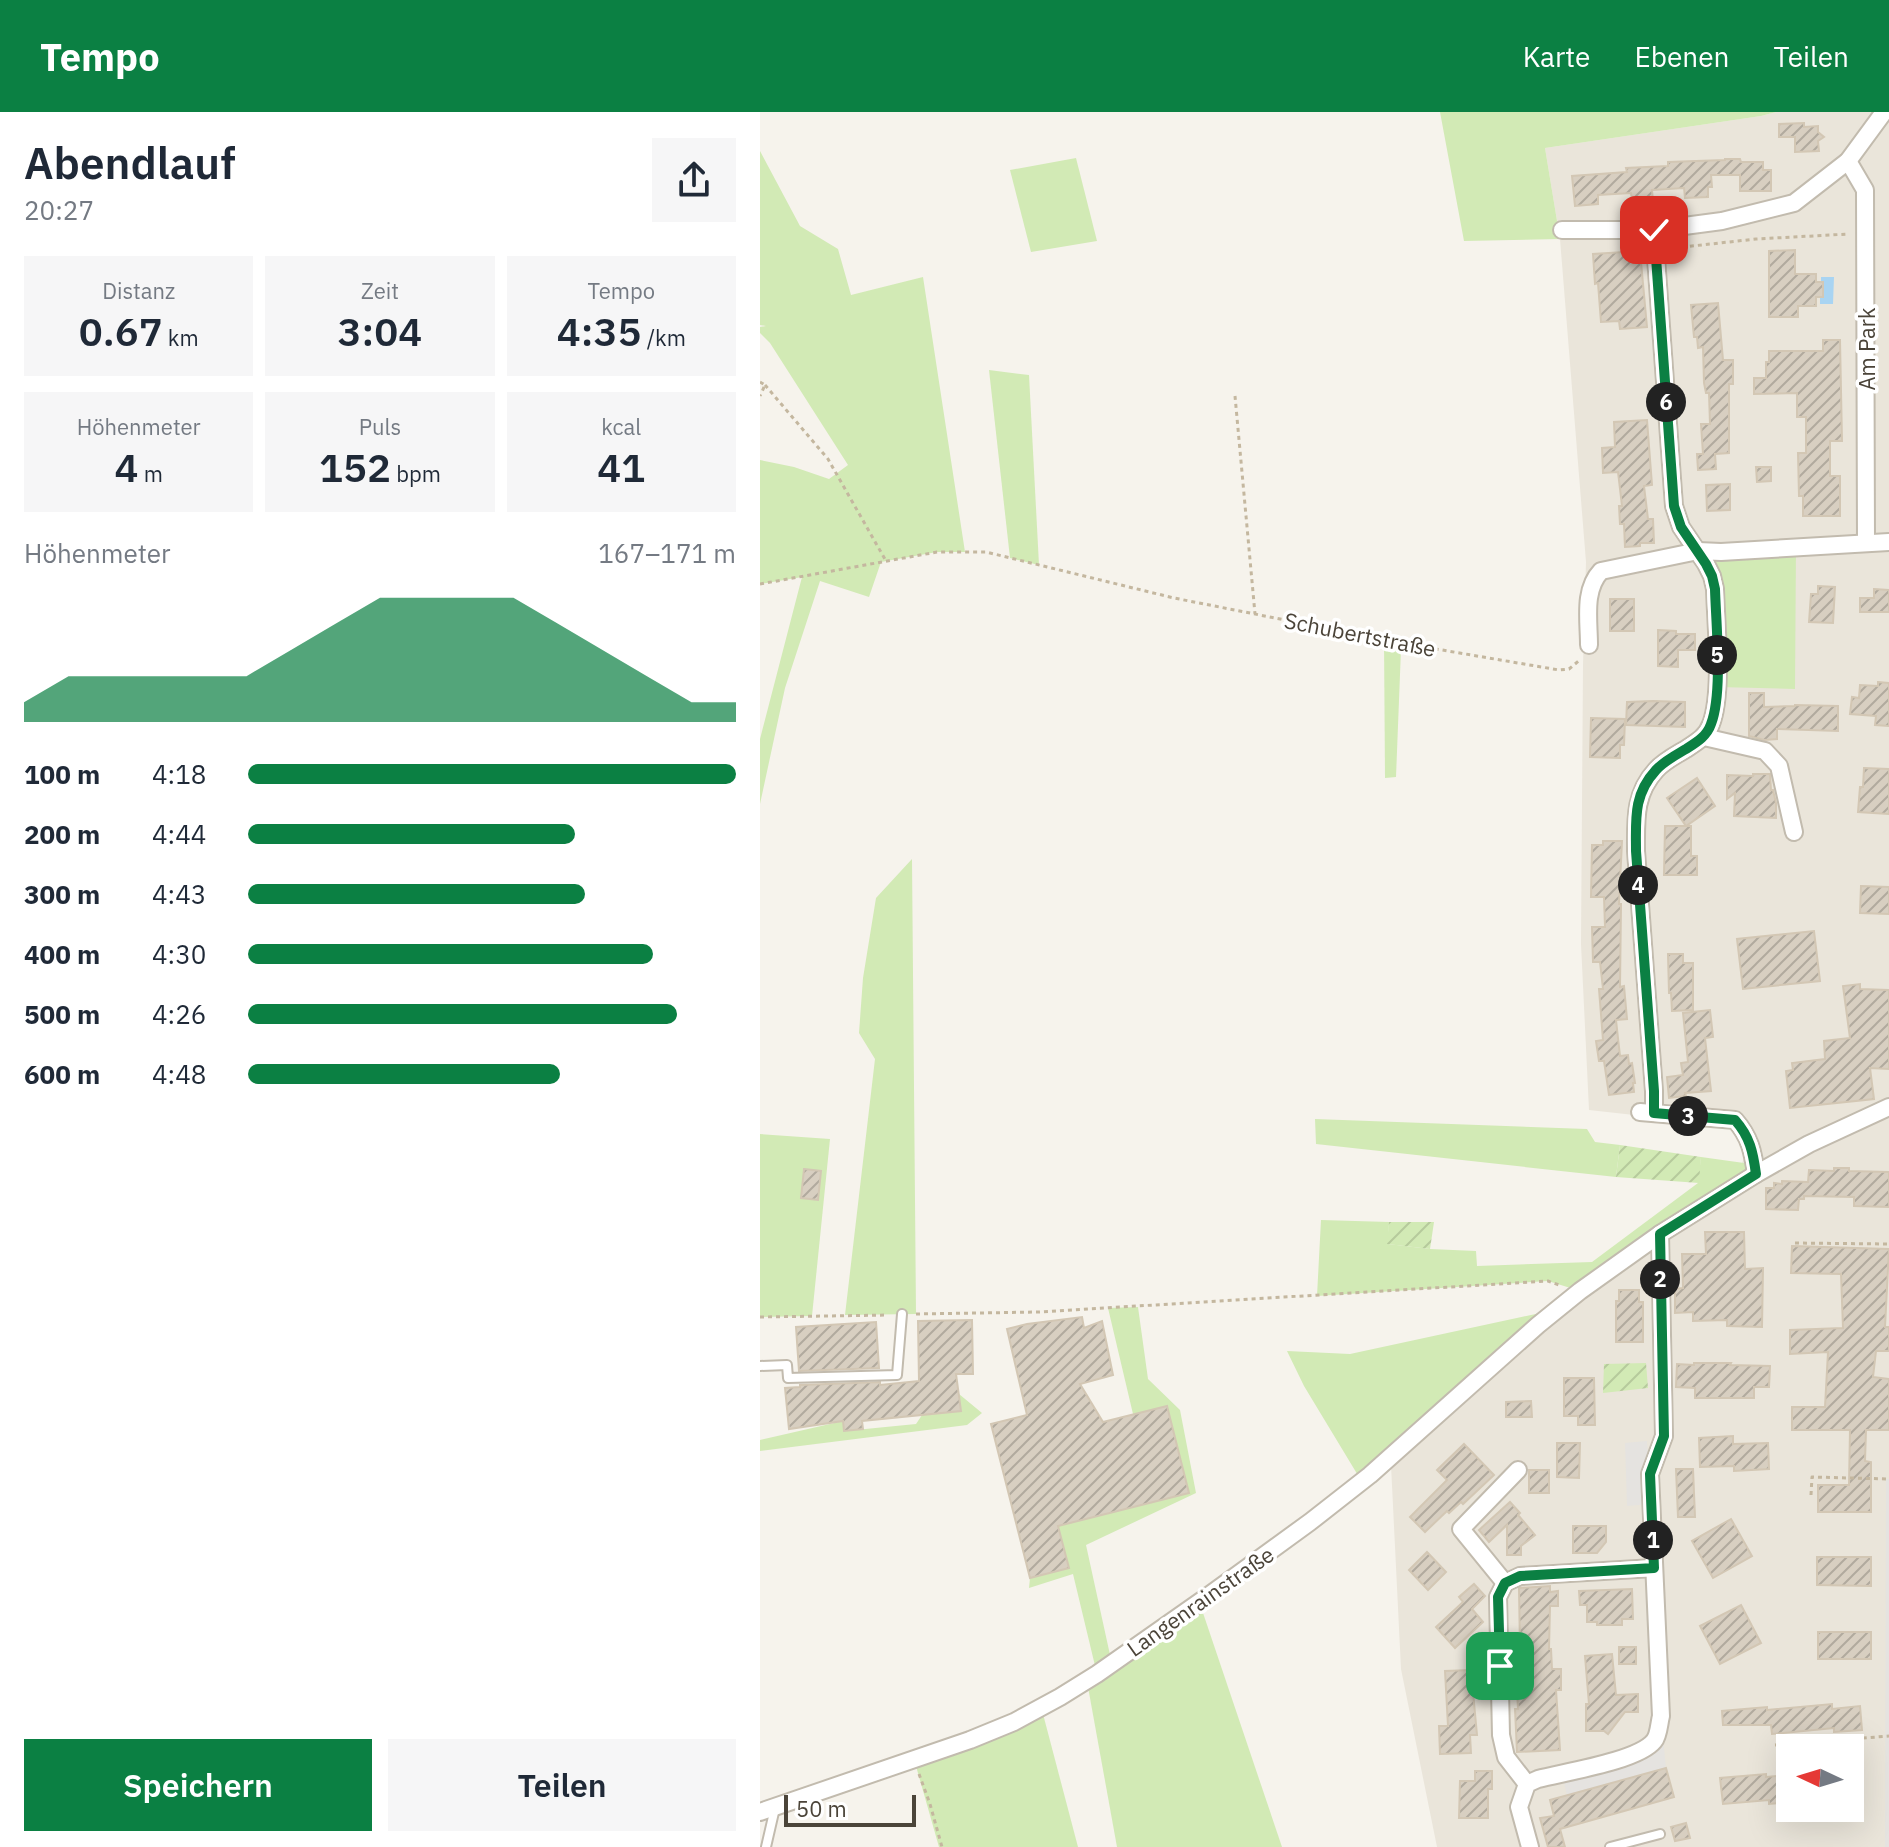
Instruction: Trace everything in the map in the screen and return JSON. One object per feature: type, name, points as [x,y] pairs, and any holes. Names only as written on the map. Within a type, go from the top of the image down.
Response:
[{"type":"street","points":[[1562,230],[1654,230],[1722,221],[1794,203],[1848,161],[1884,112]]},
{"type":"street","name":"Am Park","points":[[1848,161],[1865,190],[1866,543]]},
{"type":"street","points":[[1654,230],[1674,506],[1681,527],[1712,576],[1717,635],[1715,708],[1711,724],[1704,737],[1657,768],[1641,790],[1637,811],[1636,851],[1654,1091],[1647,1113],[1735,1120],[1753,1150],[1756,1174]]},
{"type":"street","points":[[1589,645],[1589,593],[1593,580],[1601,571],[1698,551],[1889,542]]},
{"type":"street","points":[[1704,737],[1765,751],[1779,766],[1794,832]]},
{"type":"street","name":"Langenrainstraße","points":[[767,1810],[1014,1722],[1054,1701],[1199,1603],[1310,1522],[1370,1475],[1538,1325],[1660,1234],[1809,1144],[1889,1107]]},
{"type":"street","points":[[1530,1847],[1519,1807],[1527,1784],[1640,1752],[1655,1740],[1661,1716],[1650,1474],[1664,1436],[1660,1234]]},
{"type":"street","points":[[1505,1583],[1461,1529],[1518,1470]]},
{"type":"street","points":[[1527,1784],[1506,1757],[1501,1735],[1498,1597],[1505,1583],[1520,1576],[1654,1568]]},
{"type":"lane","points":[[760,1366],[787,1365],[788,1378],[897,1375],[902,1314]]},
{"type":"lane","points":[[766,1847],[767,1810]]},
{"type":"lane","points":[[1610,1847],[1660,1834]]},
{"type":"path","points":[[1656,250],[1756,239],[1865,233]]},
{"type":"path","points":[[760,396],[762,384]]},
{"type":"path","points":[[762,384],[828,459],[886,561]]},
{"type":"path","points":[[1235,396],[1255,614]]},
{"type":"path","name":"Schubertstraße","points":[[760,584],[937,552],[986,552],[1174,598],[1401,643],[1559,670],[1569,669],[1584,655],[1589,645]]},
{"type":"path","points":[[1795,1243],[1889,1244]]},
{"type":"path","points":[[760,1317],[1039,1312],[1548,1281],[1580,1291]]},
{"type":"path","points":[[1811,1495],[1812,1477],[1889,1479]]},
{"type":"path","points":[[1775,1745],[1889,1736]]},
{"type":"path","points":[[914,1759],[942,1847]]},
{"type":"shaded area","points":[[1776,112],[1889,112],[1889,1847],[1437,1847],[1401,1669],[1391,1465],[1567,1311],[1734,1194],[1746,1149],[1733,1126],[1589,1110],[1581,944],[1586,562],[1560,239],[1545,148]]},
{"type":"shaded area","points":[[1647,1441],[1651,1504],[1627,1506],[1625,1443]]},
{"type":"shaded area","points":[[1886,1479],[1889,1479],[1889,1847],[1885,1847]]},
{"type":"shaded area","points":[[1663,1738],[1666,1768],[1567,1796],[1562,1773]]},
{"type":"green space","points":[[1440,112],[1776,112],[1545,148],[1560,239],[1464,241]]},
{"type":"green space","points":[[760,151],[800,226],[838,249],[851,295],[923,277],[965,552],[937,552],[881,562],[869,597],[820,581],[785,688],[760,804],[760,739],[802,577],[760,584],[760,460],[829,479],[848,465],[770,343],[760,333],[760,327],[766,326],[760,325]]},
{"type":"green space","points":[[1076,158],[1097,241],[1031,252],[1010,170]]},
{"type":"green space","points":[[989,370],[1029,375],[1039,565],[1010,558]]},
{"type":"green space","points":[[1796,547],[1795,689],[1717,687],[1706,564],[1721,552]]},
{"type":"green space","points":[[1384,640],[1401,643],[1396,777],[1385,778]]},
{"type":"green space","points":[[912,859],[916,1314],[845,1315],[875,1059],[859,1033],[863,978],[876,898]]},
{"type":"green space","points":[[1640,1112],[1735,1120],[1750,1146],[1756,1174],[1660,1234],[1580,1291],[1548,1281],[1317,1296],[1321,1220],[1389,1222],[1388,1244],[1476,1251],[1477,1266],[1592,1262],[1698,1183],[1701,1157],[1744,1163],[1744,1143],[1733,1126]]},
{"type":"green space","points":[[1315,1119],[1587,1129],[1595,1142],[1620,1145],[1616,1177],[1316,1144]]},
{"type":"green space","points":[[760,1134],[830,1139],[812,1316],[760,1317]]},
{"type":"green space","points":[[1620,1145],[1701,1157],[1699,1183],[1616,1177]]},
{"type":"green space","points":[[1389,1222],[1434,1222],[1430,1249],[1387,1244]]},
{"type":"green space","points":[[1138,1307],[1148,1379],[1180,1410],[1196,1493],[1086,1545],[1112,1664],[1097,1674],[1073,1574],[1029,1588],[1030,1578],[1069,1568],[1030,1414],[1077,1521],[1167,1406],[1133,1414],[1108,1308]]},
{"type":"green space","points":[[1545,1312],[1362,1482],[1304,1386],[1287,1351],[1350,1354]]},
{"type":"green space","points":[[1646,1363],[1648,1388],[1603,1393],[1604,1364]]},
{"type":"green space","points":[[959,1394],[982,1413],[967,1425],[760,1451],[760,1440],[843,1421],[845,1431],[916,1424],[922,1415],[960,1410]]},
{"type":"green space","points":[[1201,1607],[1282,1847],[1117,1847],[1088,1687]]},
{"type":"green space","points":[[1043,1714],[1078,1847],[939,1847],[914,1759]]},
{"type":"water","points":[[1821,277],[1834,277],[1833,304],[1820,304],[1820,297],[1823,297]]},
{"type":"building","points":[[1804,123],[1804,127],[1818,126],[1818,132],[1824,137],[1818,141],[1819,151],[1795,152],[1795,137],[1779,137],[1779,124]]},
{"type":"building","points":[[1725,159],[1763,162],[1763,170],[1771,170],[1771,191],[1740,191],[1740,175],[1711,175],[1712,187],[1708,187],[1708,197],[1685,198],[1684,188],[1652,190],[1653,201],[1632,202],[1631,193],[1598,195],[1598,204],[1575,206],[1572,176],[1627,172],[1626,168],[1668,166],[1668,162]]},
{"type":"building","points":[[1795,250],[1795,274],[1816,274],[1816,282],[1823,282],[1823,297],[1816,297],[1816,306],[1798,306],[1798,317],[1769,317],[1769,251]]},
{"type":"building","points":[[1640,251],[1647,327],[1620,329],[1619,321],[1601,322],[1593,254]]},
{"type":"building","points":[[1718,303],[1723,360],[1733,360],[1733,384],[1729,384],[1729,453],[1715,454],[1716,469],[1698,470],[1697,454],[1703,454],[1701,424],[1710,424],[1709,393],[1706,393],[1704,383],[1703,347],[1698,348],[1697,337],[1694,337],[1691,305]]},
{"type":"building","points":[[1823,340],[1840,340],[1842,441],[1830,441],[1830,476],[1840,476],[1840,516],[1803,516],[1803,496],[1799,496],[1798,453],[1806,453],[1806,417],[1797,417],[1797,393],[1754,394],[1754,378],[1766,378],[1769,351],[1823,351]]},
{"type":"building","points":[[1647,420],[1652,485],[1644,486],[1648,519],[1653,519],[1654,543],[1625,547],[1624,524],[1620,524],[1619,506],[1622,506],[1618,472],[1603,473],[1602,448],[1615,447],[1614,422]]},
{"type":"building","points":[[1756,467],[1771,467],[1771,481],[1757,482]]},
{"type":"building","points":[[1730,484],[1730,510],[1707,511],[1706,485]]},
{"type":"building","points":[[1818,586],[1835,587],[1833,623],[1809,622],[1811,594],[1818,594]]},
{"type":"building","points":[[1874,589],[1889,590],[1889,612],[1860,612],[1860,598],[1874,598]]},
{"type":"building","points":[[1610,599],[1634,599],[1634,631],[1610,631]]},
{"type":"building","points":[[1658,630],[1695,634],[1695,650],[1678,650],[1678,667],[1658,666]]},
{"type":"building","points":[[1878,682],[1889,683],[1889,726],[1875,725],[1876,716],[1850,714],[1852,697],[1859,698],[1860,685],[1878,686]]},
{"type":"building","points":[[1749,693],[1764,693],[1764,707],[1838,706],[1838,731],[1777,729],[1777,739],[1749,736]]},
{"type":"building","points":[[1627,702],[1685,702],[1685,727],[1626,725]]},
{"type":"building","points":[[1591,718],[1625,719],[1620,758],[1590,757]]},
{"type":"building","points":[[1864,768],[1889,769],[1889,814],[1858,812]]},
{"type":"building","points":[[1770,774],[1776,818],[1734,816],[1735,793],[1727,799],[1727,775]]},
{"type":"building","points":[[1697,778],[1715,806],[1686,826],[1667,798]]},
{"type":"building","points":[[1665,826],[1691,826],[1691,856],[1697,856],[1697,875],[1664,875]]},
{"type":"building","points":[[1603,841],[1622,841],[1620,987],[1624,986],[1627,1019],[1616,1020],[1620,1056],[1628,1055],[1635,1083],[1634,1092],[1609,1095],[1604,1061],[1599,1061],[1596,1041],[1603,1040],[1599,989],[1603,989],[1600,962],[1593,962],[1592,927],[1605,927],[1604,897],[1591,897],[1592,845],[1603,845]]},
{"type":"building","points":[[1861,886],[1889,887],[1889,914],[1860,913]]},
{"type":"building","points":[[1814,931],[1820,981],[1743,989],[1737,939]]},
{"type":"building","points":[[1668,954],[1683,954],[1683,963],[1693,963],[1693,1010],[1672,1011]]},
{"type":"building","points":[[1860,984],[1860,989],[1889,990],[1889,1069],[1870,1068],[1874,1099],[1790,1108],[1786,1071],[1793,1070],[1792,1063],[1825,1059],[1824,1041],[1850,1038],[1843,986]]},
{"type":"building","points":[[1710,1010],[1713,1037],[1705,1038],[1711,1091],[1669,1098],[1667,1077],[1683,1075],[1681,1063],[1688,1062],[1683,1013]]},
{"type":"building","points":[[1834,1168],[1889,1172],[1889,1207],[1854,1206],[1854,1197],[1804,1196],[1804,1199],[1799,1199],[1798,1210],[1766,1209],[1766,1188],[1774,1188],[1774,1183],[1808,1182],[1809,1170],[1834,1171]]},
{"type":"building","points":[[804,1169],[821,1171],[818,1200],[801,1198]]},
{"type":"building","points":[[1705,1232],[1744,1232],[1745,1269],[1763,1268],[1762,1327],[1727,1326],[1727,1320],[1693,1321],[1693,1312],[1675,1313],[1675,1289],[1683,1288],[1682,1254],[1706,1254]]},
{"type":"building","points":[[1792,1246],[1889,1249],[1885,1327],[1889,1327],[1889,1351],[1876,1351],[1873,1377],[1889,1379],[1889,1430],[1866,1430],[1865,1461],[1871,1462],[1871,1512],[1818,1512],[1818,1485],[1849,1485],[1850,1430],[1792,1430],[1792,1407],[1825,1407],[1828,1352],[1790,1354],[1790,1330],[1843,1328],[1841,1274],[1791,1273]]},
{"type":"building","points":[[1619,1290],[1639,1290],[1639,1302],[1643,1302],[1643,1342],[1616,1342]]},
{"type":"building","points":[[1082,1317],[1084,1328],[1102,1321],[1113,1375],[1080,1384],[1103,1422],[1167,1406],[1189,1493],[1058,1526],[1069,1568],[1030,1578],[991,1424],[1027,1415],[1007,1329]]},
{"type":"building","points":[[972,1320],[973,1374],[956,1374],[961,1411],[862,1421],[863,1429],[844,1431],[843,1421],[789,1429],[785,1388],[919,1381],[918,1321]]},
{"type":"building","points":[[876,1322],[879,1368],[799,1371],[796,1327]]},
{"type":"building","points":[[1677,1364],[1770,1366],[1769,1387],[1754,1387],[1754,1398],[1695,1398],[1695,1388],[1676,1387]]},
{"type":"building","points":[[1564,1378],[1594,1378],[1595,1425],[1578,1425],[1578,1416],[1564,1416]]},
{"type":"building","points":[[1531,1401],[1532,1417],[1506,1417],[1506,1402]]},
{"type":"building","points":[[1733,1436],[1733,1444],[1768,1443],[1769,1469],[1734,1471],[1734,1466],[1700,1467],[1699,1438]]},
{"type":"building","points":[[1557,1443],[1580,1443],[1579,1478],[1557,1477]]},
{"type":"building","points":[[1464,1444],[1494,1475],[1463,1504],[1461,1502],[1449,1513],[1447,1511],[1425,1532],[1410,1517],[1447,1480],[1437,1470]]},
{"type":"building","points":[[1676,1469],[1693,1469],[1695,1517],[1678,1517]]},
{"type":"building","points":[[1529,1470],[1549,1470],[1549,1493],[1529,1493]]},
{"type":"building","points":[[1510,1502],[1535,1535],[1521,1546],[1521,1555],[1507,1555],[1507,1525],[1489,1542],[1479,1530]]},
{"type":"building","points":[[1731,1519],[1752,1556],[1713,1578],[1692,1541]]},
{"type":"building","points":[[1573,1526],[1606,1526],[1606,1542],[1597,1553],[1573,1553]]},
{"type":"building","points":[[1427,1552],[1446,1572],[1428,1590],[1409,1570]]},
{"type":"building","points":[[1817,1557],[1871,1557],[1871,1586],[1817,1585]]},
{"type":"building","points":[[1474,1584],[1485,1596],[1472,1609],[1483,1622],[1455,1648],[1436,1627],[1463,1602],[1459,1597]]},
{"type":"building","points":[[1550,1586],[1550,1592],[1558,1591],[1558,1606],[1550,1606],[1549,1649],[1552,1669],[1561,1669],[1561,1690],[1556,1690],[1560,1750],[1517,1752],[1515,1650],[1520,1650],[1519,1588]]},
{"type":"building","points":[[1632,1589],[1633,1619],[1622,1619],[1622,1625],[1587,1622],[1587,1605],[1580,1605],[1579,1591]]},
{"type":"building","points":[[1741,1605],[1761,1643],[1720,1664],[1700,1626]]},
{"type":"building","points":[[1818,1632],[1871,1632],[1871,1659],[1818,1659]]},
{"type":"building","points":[[1619,1647],[1636,1647],[1636,1664],[1619,1664]]},
{"type":"building","points":[[1612,1654],[1616,1695],[1638,1694],[1638,1712],[1625,1712],[1608,1734],[1604,1731],[1586,1731],[1586,1704],[1589,1704],[1585,1656]]},
{"type":"building","points":[[1471,1670],[1477,1735],[1470,1735],[1471,1753],[1440,1754],[1439,1726],[1448,1726],[1445,1671]]},
{"type":"building","points":[[1832,1704],[1832,1709],[1860,1706],[1862,1730],[1834,1732],[1834,1728],[1772,1734],[1771,1725],[1723,1725],[1722,1711]]},
{"type":"building","points":[[1666,1768],[1674,1797],[1560,1829],[1565,1847],[1548,1847],[1540,1818],[1554,1816],[1550,1800]]},
{"type":"building","points":[[1475,1771],[1492,1771],[1492,1789],[1488,1789],[1488,1818],[1459,1818],[1460,1781],[1475,1781]]},
{"type":"building","points":[[1766,1774],[1766,1777],[1776,1776],[1776,1803],[1769,1804],[1769,1800],[1723,1804],[1720,1778]]},
{"type":"building","points":[[1686,1823],[1690,1838],[1675,1841],[1671,1827]]},
{"type":"route","points":[[1500,1666],[1498,1597],[1505,1583],[1520,1576],[1654,1568],[1650,1474],[1664,1436],[1660,1234],[1756,1174],[1753,1150],[1735,1120],[1654,1113],[1636,851],[1637,811],[1641,790],[1657,768],[1704,737],[1711,724],[1717,687],[1715,589],[1712,576],[1681,527],[1674,506],[1654,230]]}]
